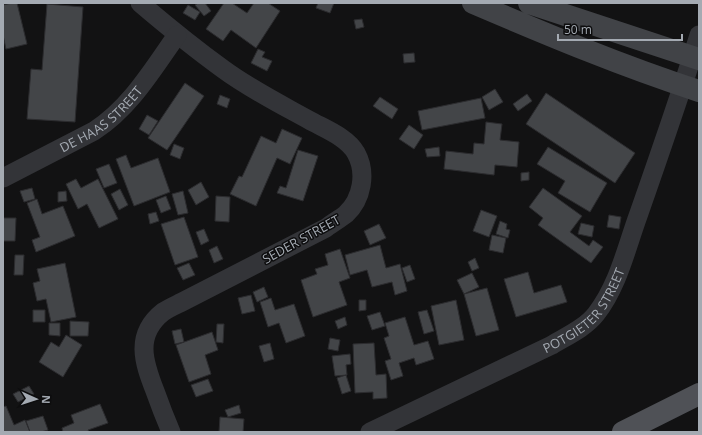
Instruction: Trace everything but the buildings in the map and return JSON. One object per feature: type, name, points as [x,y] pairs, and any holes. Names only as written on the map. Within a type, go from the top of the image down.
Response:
[{"type":"main road","points":[[473,3],[641,72],[691,88]]},
{"type":"main road","points":[[529,3],[695,58]]},
{"type":"main road","points":[[623,432],[699,394]]},
{"type":"street","name":"SEDER STREET","points":[[140,3],[177,35],[224,70],[260,93],[341,138],[355,151],[361,166],[362,174],[360,192],[350,209],[342,217],[326,228],[163,312],[155,321],[146,335],[143,344],[143,354],[151,380],[171,432]]},
{"type":"street","name":"DE HAAS STREET","points":[[3,178],[94,131],[107,122],[128,102],[177,35]]},
{"type":"street","name":"POTGIETER STREET","points":[[370,432],[552,345],[575,332],[596,315],[614,282],[691,88],[699,35]]}]
